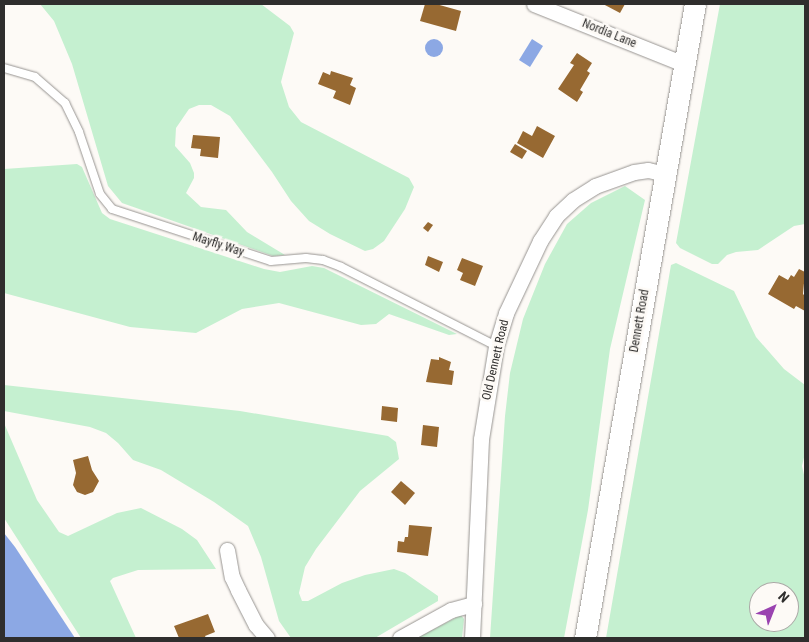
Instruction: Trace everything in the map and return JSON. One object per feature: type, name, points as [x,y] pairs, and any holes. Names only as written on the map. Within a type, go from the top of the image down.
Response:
[{"type":"street","name":"Nordia Lane","points":[[534,4],[684,64]]},
{"type":"street","name":"Dennett Road","points":[[585,638],[695,4]]},
{"type":"street","name":"Old Dennett Road","points":[[472,638],[481,439],[496,346],[519,284],[540,240],[556,216],[585,191],[616,177],[648,170],[666,174]]},
{"type":"street","points":[[227,550],[232,577],[249,613],[267,638]]},
{"type":"street","points":[[400,638],[451,610],[474,604]]},
{"type":"lane","name":"Mayfly Way","points":[[4,68],[35,77],[65,103],[79,132],[100,194],[112,208],[271,261],[306,258],[323,260],[341,267],[496,346]]},
{"type":"green space","points":[[40,4],[261,4],[290,26],[294,33],[281,82],[289,107],[301,122],[409,178],[414,187],[405,209],[384,241],[373,249],[365,251],[330,234],[309,221],[291,201],[230,116],[211,105],[199,105],[189,109],[176,128],[175,146],[190,163],[194,173],[194,178],[186,193],[201,207],[226,210],[247,232],[285,255],[273,256],[122,203],[108,186],[72,64],[54,21]]},
{"type":"green space","points":[[720,4],[805,4],[805,224],[794,226],[758,250],[736,252],[727,255],[718,264],[712,264],[680,248],[676,243]]},
{"type":"green space","points":[[77,164],[82,167],[102,213],[110,219],[264,269],[280,272],[312,266],[324,268],[457,334],[449,335],[389,314],[376,324],[361,325],[279,303],[242,309],[196,333],[130,327],[4,293],[4,169]]},
{"type":"green space","points":[[625,186],[645,200],[610,349],[588,510],[564,638],[490,638],[505,416],[510,373],[523,319],[545,264],[567,224],[591,203]]},
{"type":"green space","points":[[676,263],[734,291],[756,337],[784,369],[805,385],[805,453],[802,466],[805,479],[805,638],[606,638],[671,265]]},
{"type":"green space","points":[[4,385],[240,411],[388,436],[396,442],[399,459],[360,491],[316,549],[305,567],[299,593],[302,601],[308,601],[342,583],[365,575],[394,569],[405,573],[438,596],[438,601],[375,638],[291,638],[279,621],[261,557],[248,526],[214,502],[161,470],[133,460],[106,433],[90,427],[4,411]]},
{"type":"green space","points":[[4,423],[37,500],[59,532],[68,536],[117,513],[141,508],[182,529],[197,540],[216,569],[138,570],[113,578],[110,581],[136,638],[81,638],[4,518]]},
{"type":"green space","points":[[461,615],[464,619],[462,638],[417,638]]},
{"type":"water","points":[[434,39],[440,42],[443,48],[440,54],[434,57],[428,54],[425,48],[428,42]]},
{"type":"water","points":[[532,39],[543,46],[530,67],[519,60]]},
{"type":"water","points":[[4,533],[15,547],[75,638],[4,638]]},
{"type":"building","points":[[425,4],[436,4],[461,11],[456,31],[420,21]]},
{"type":"building","points":[[603,4],[625,4],[620,13]]},
{"type":"building","points":[[577,53],[592,63],[587,71],[590,73],[580,90],[583,92],[577,102],[558,89],[574,65],[570,63]]},
{"type":"building","points":[[331,71],[353,78],[350,85],[356,88],[350,105],[333,98],[336,91],[318,84],[323,72],[330,75]]},
{"type":"building","points":[[537,126],[555,136],[543,158],[517,143],[523,131],[532,136]]},
{"type":"building","points":[[193,135],[220,137],[218,158],[200,156],[201,149],[191,148]]},
{"type":"building","points":[[515,144],[527,151],[522,159],[510,152]]},
{"type":"building","points":[[428,222],[433,225],[428,232],[423,228]]},
{"type":"building","points":[[428,256],[443,262],[439,272],[425,265]]},
{"type":"building","points":[[462,258],[483,266],[475,286],[460,280],[463,273],[457,270]]},
{"type":"building","points":[[799,269],[805,272],[803,294],[805,296],[805,311],[796,306],[794,309],[768,294],[779,275],[788,280],[791,275],[794,277]]},
{"type":"building","points":[[439,357],[451,362],[449,370],[454,371],[452,385],[426,382],[431,359],[439,360]]},
{"type":"building","points":[[382,406],[398,408],[397,422],[381,420]]},
{"type":"building","points":[[423,425],[439,427],[437,447],[421,445]]},
{"type":"building","points":[[88,456],[92,470],[99,481],[93,492],[85,495],[77,492],[73,485],[76,473],[73,460]]},
{"type":"building","points":[[401,481],[415,493],[405,505],[391,492]]},
{"type":"building","points":[[409,525],[432,527],[428,556],[397,552],[398,541],[404,542],[405,537],[408,537]]},
{"type":"building","points":[[208,614],[215,632],[205,636],[206,638],[179,638],[174,626]]}]
